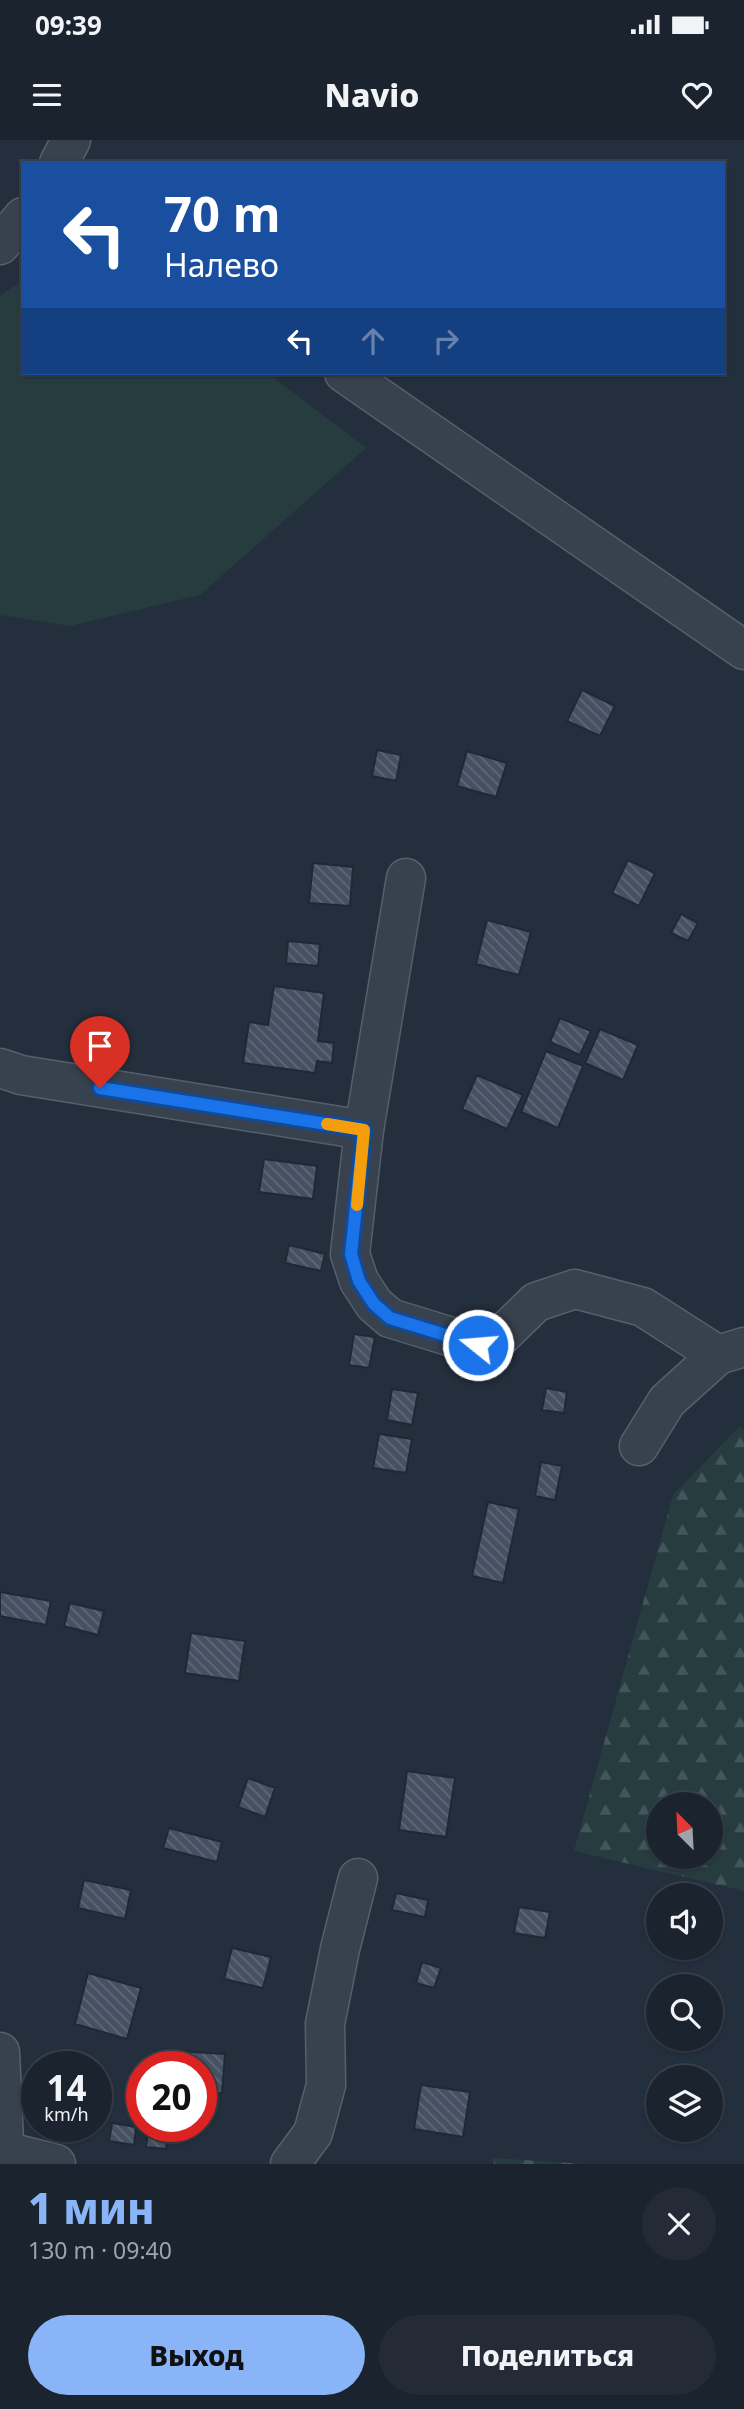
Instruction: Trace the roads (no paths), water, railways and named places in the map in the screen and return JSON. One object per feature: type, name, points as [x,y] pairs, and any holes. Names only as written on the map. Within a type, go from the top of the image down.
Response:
[{"type":"street","points":[[60,161],[71,140]]},
{"type":"street","points":[[0,245],[21,219]]},
{"type":"street","points":[[347,375],[744,650]]},
{"type":"street","points":[[406,878],[364,1130],[351,1254],[359,1281],[374,1304],[390,1318],[478,1345],[498,1339],[536,1302],[575,1289],[643,1307],[731,1351],[667,1401],[639,1446]]},
{"type":"street","points":[[0,1068],[21,1075],[364,1130]]},
{"type":"street","points":[[290,2164],[313,2133],[326,2085],[325,2024],[358,1878]]},
{"type":"street","points":[[0,2052],[5,2157],[56,2164]]}]
